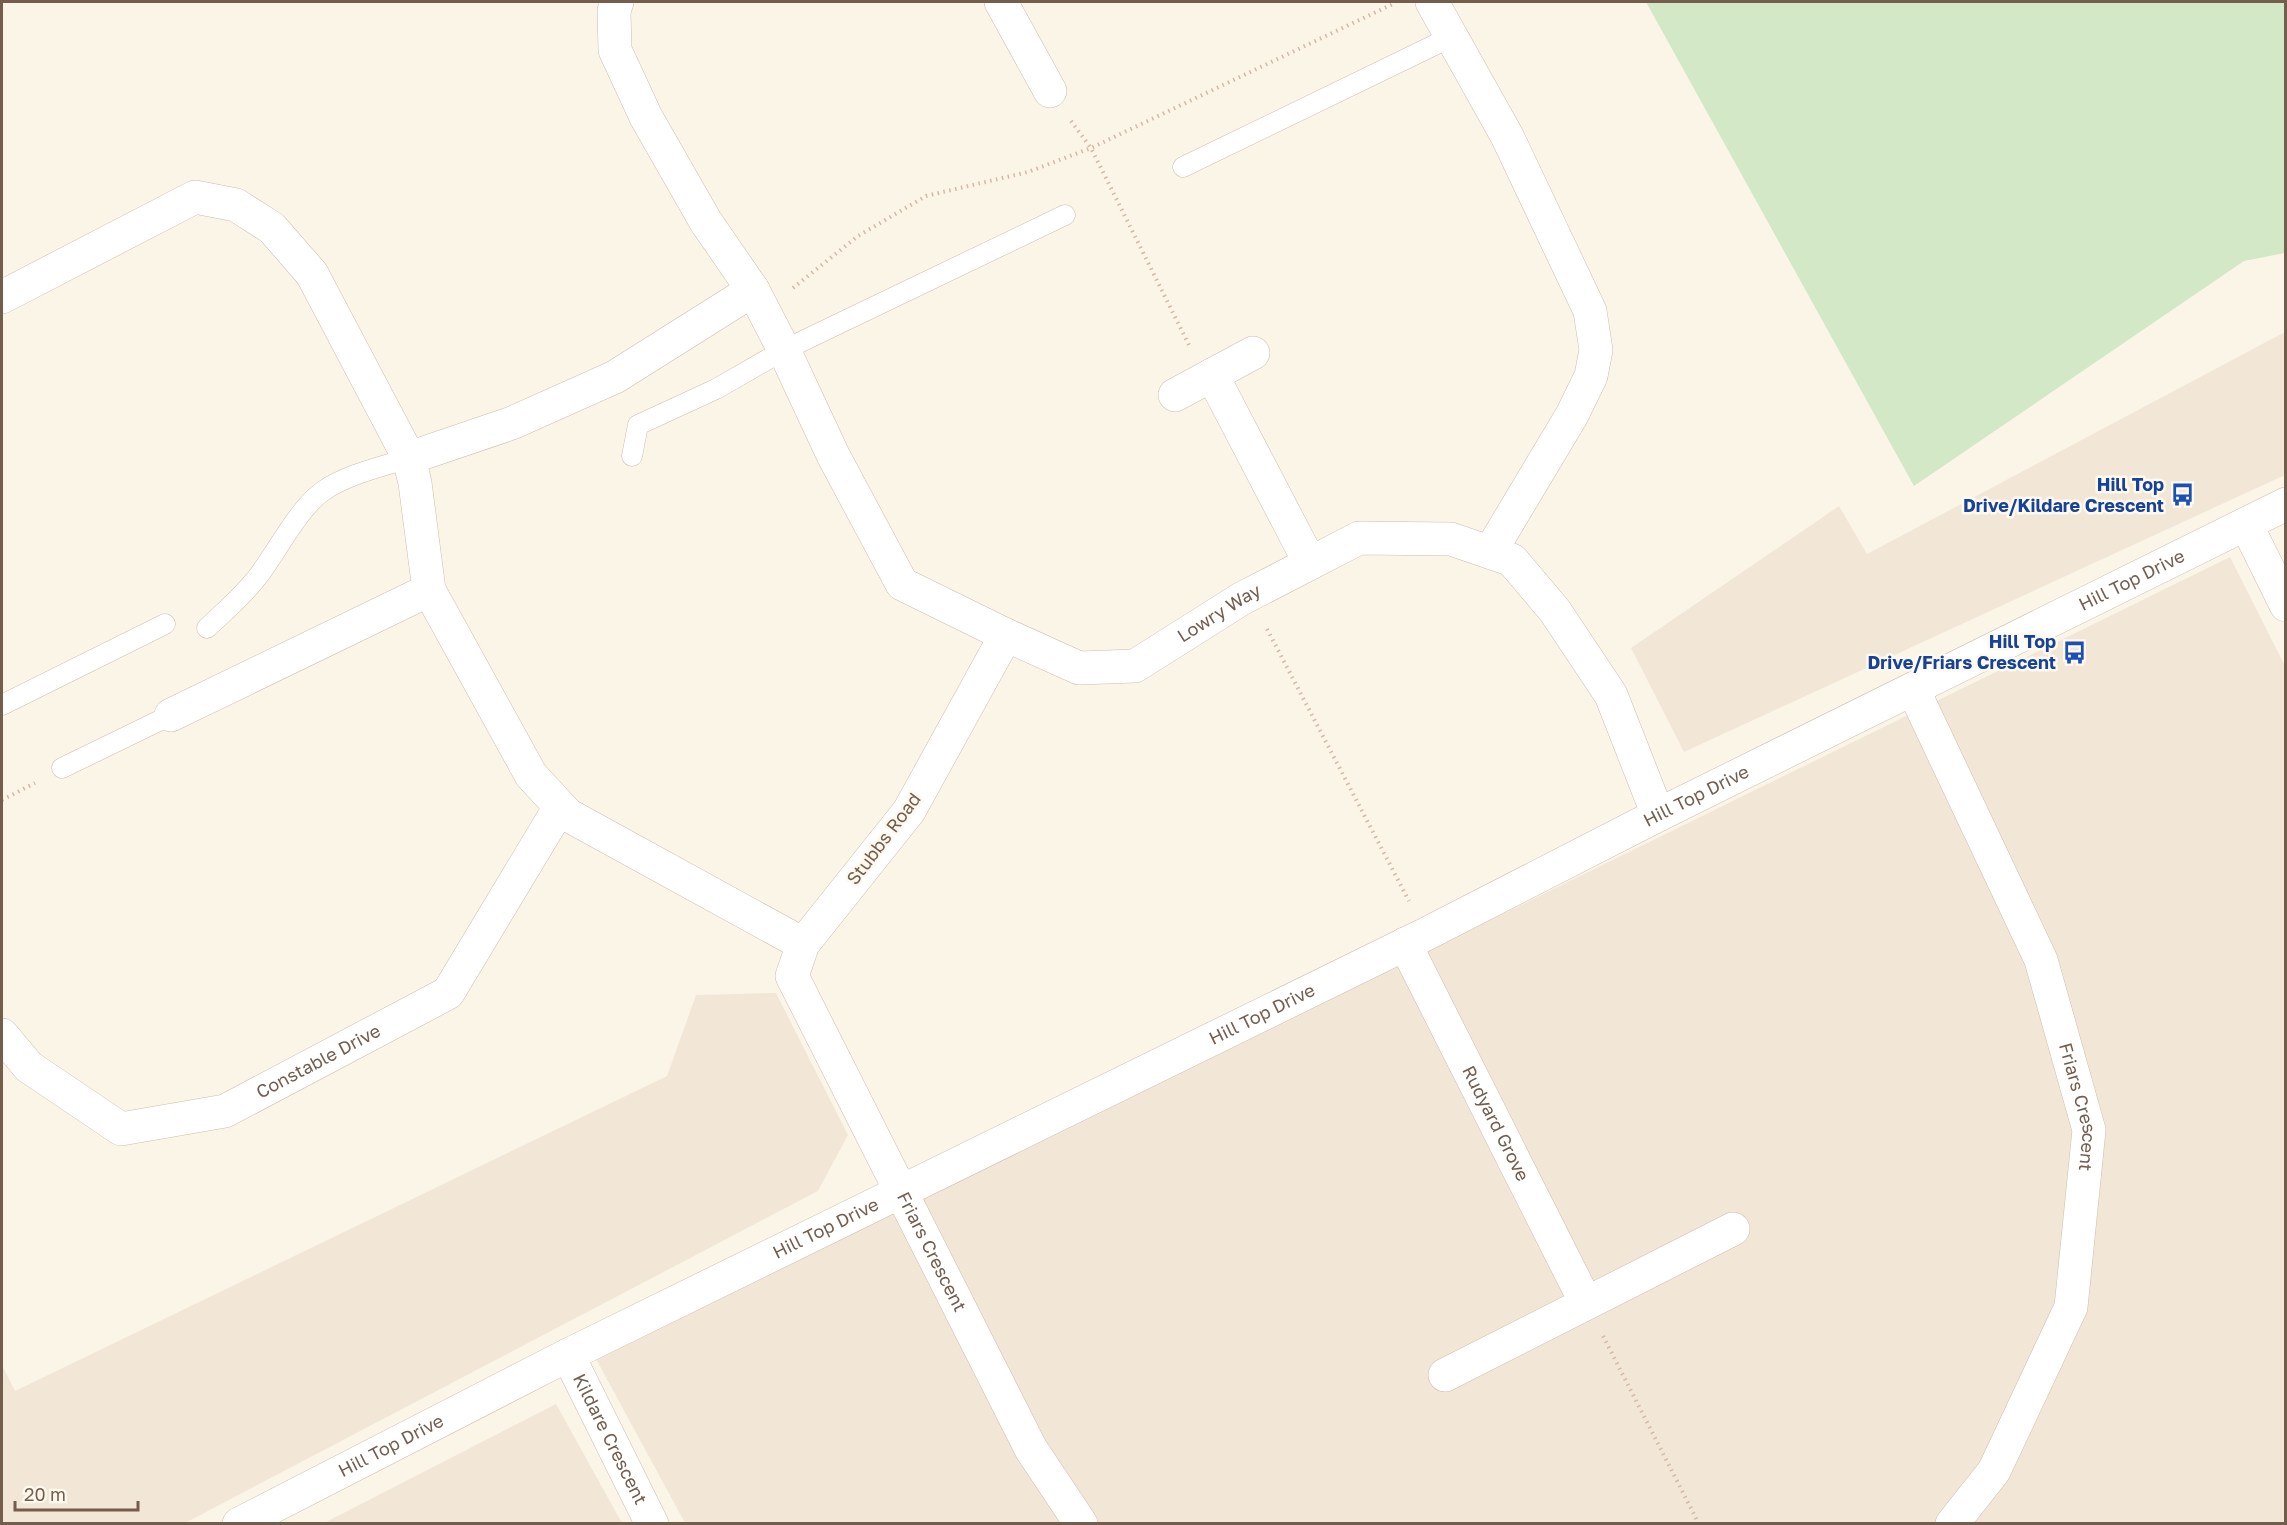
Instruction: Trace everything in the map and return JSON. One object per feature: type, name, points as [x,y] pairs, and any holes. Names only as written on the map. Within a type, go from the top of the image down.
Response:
[{"type":"street","name":"Lowry Way","points":[[617,2],[614,11],[615,50],[637,98],[706,222],[758,301],[784,350],[833,455],[902,584],[1079,668],[1135,666],[1249,594],[1359,538],[1450,539],[1512,560],[1555,610],[1611,695],[1658,815]]},
{"type":"street","points":[[1001,2],[1050,90]]},
{"type":"street","points":[[1432,2],[1507,136],[1590,311],[1596,350],[1591,376],[1572,416],[1490,552]]},
{"type":"street","points":[[2,297],[195,197],[236,205],[273,228],[312,274],[410,458],[429,590],[531,775],[568,815],[803,944]]},
{"type":"street","points":[[410,458],[512,423],[615,377],[758,301]]},
{"type":"street","points":[[1175,394],[1253,352]]},
{"type":"street","points":[[1209,376],[1310,563]]},
{"type":"street","name":"Hill Top Drive","points":[[239,1524],[568,1355],[1415,939],[1658,815],[2286,504]]},
{"type":"street","points":[[2246,524],[2286,605]]},
{"type":"street","points":[[171,715],[429,590]]},
{"type":"street","name":"Stubbs Road","points":[[792,976],[803,944],[909,811],[1006,635]]},
{"type":"street","name":"Friars Crescent","points":[[1913,689],[2041,960],[2089,1130],[2071,1307],[1994,1471],[1952,1524]]},
{"type":"street","name":"Constable Drive","points":[[2,1035],[29,1067],[121,1129],[225,1111],[448,993],[560,807]]},
{"type":"street","name":"Rudyard Grove","points":[[1415,939],[1586,1303]]},
{"type":"street","name":"Friars Crescent","points":[[792,976],[1031,1449],[1081,1524]]},
{"type":"street","points":[[1445,1375],[1733,1229]]},
{"type":"street","name":"Kildare Crescent","points":[[568,1355],[652,1524]]},
{"type":"lane","points":[[1183,166],[1451,37]]},
{"type":"lane","points":[[632,456],[638,425],[716,389],[784,350],[1065,215]]},
{"type":"lane","points":[[207,628],[258,577],[302,514],[322,492],[356,476],[410,458]]},
{"type":"lane","points":[[2,705],[165,624]]},
{"type":"lane","points":[[62,768],[171,715]]},
{"type":"path","points":[[758,301],[858,236],[926,196],[1028,172],[1091,148],[1398,2]]},
{"type":"path","points":[[1050,90],[1091,148],[1209,376]]},
{"type":"path","points":[[1249,594],[1415,939]]},
{"type":"path","points":[[2,800],[62,768]]},
{"type":"path","points":[[1586,1303],[1699,1524]]},
{"type":"shaded area","points":[[2285,332],[2285,475],[1684,752],[1631,648],[1839,506],[1867,554]]},
{"type":"shaded area","points":[[2230,557],[2285,666],[2285,1523],[685,1523],[596,1359]]},
{"type":"shaded area","points":[[776,993],[848,1135],[818,1191],[185,1523],[2,1523],[2,1365],[15,1391],[667,1076],[696,995]]},
{"type":"shaded area","points":[[556,1404],[622,1523],[324,1523]]},
{"type":"green space","points":[[1646,2],[2285,2],[2285,253],[2244,261],[1914,486]]},
{"type":"place","name":"Hill Top Drive/Kildare Crescent","points":[[2182,495]]},
{"type":"place","name":"Hill Top Drive/Friars Crescent","points":[[2074,652]]}]
